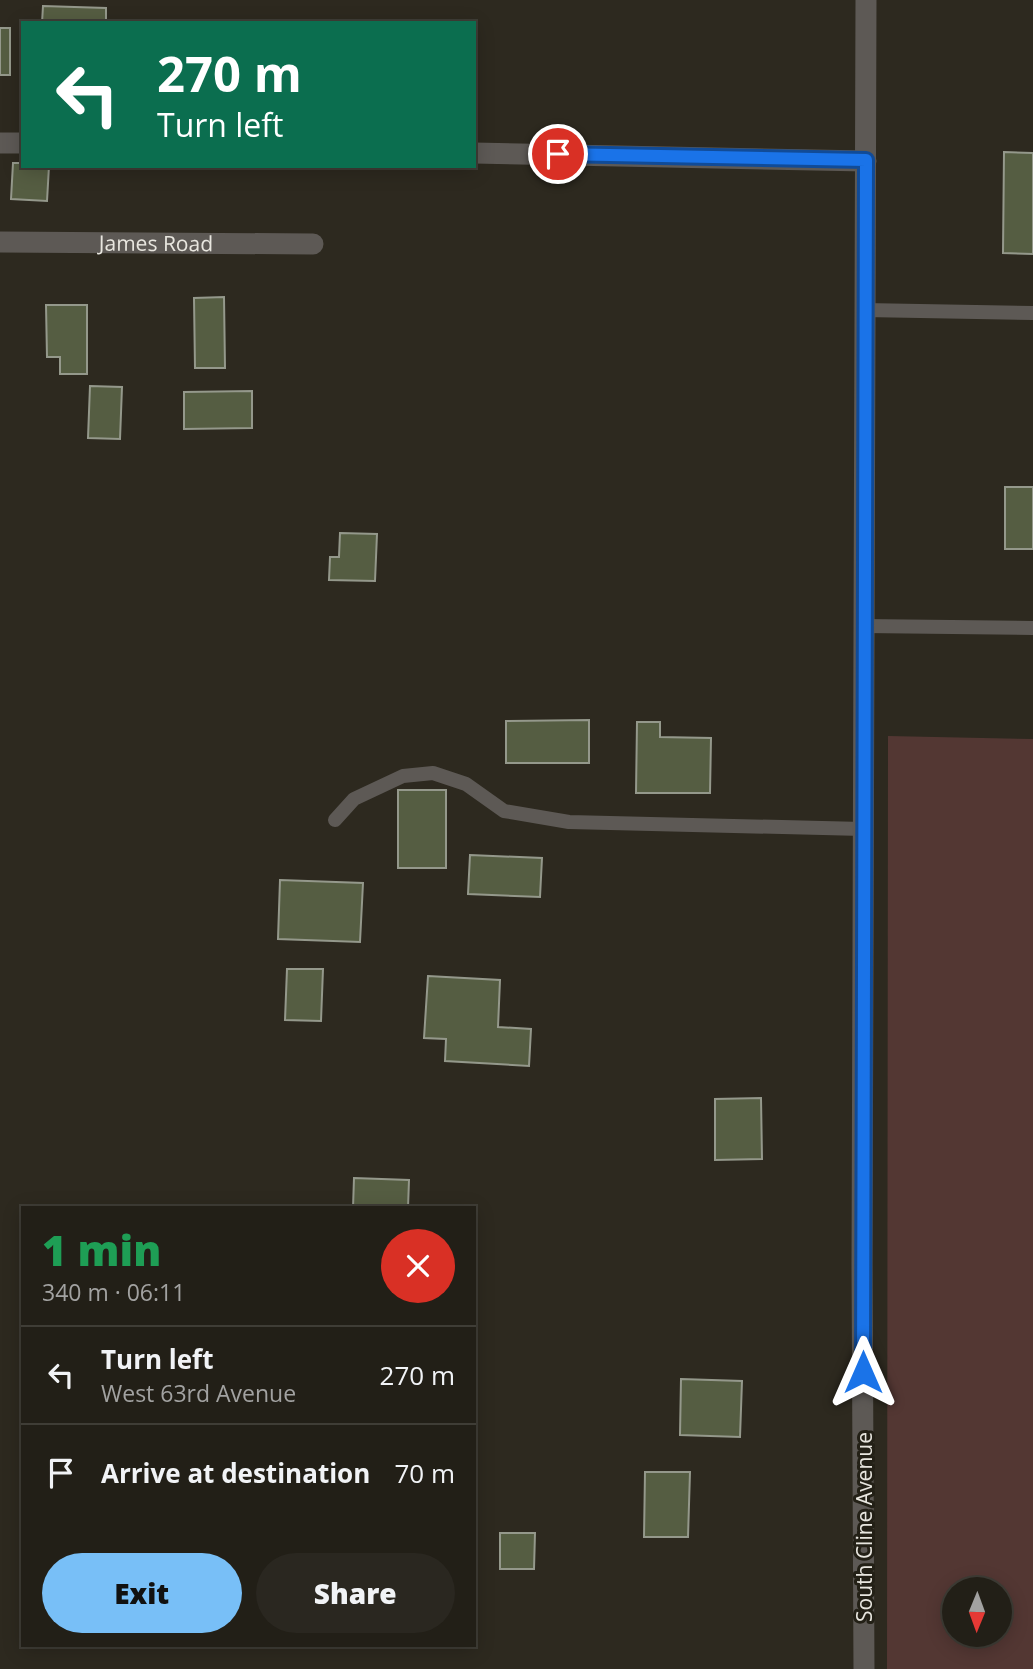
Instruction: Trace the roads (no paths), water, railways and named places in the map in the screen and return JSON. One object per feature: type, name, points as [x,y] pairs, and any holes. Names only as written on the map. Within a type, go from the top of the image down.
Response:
[{"type":"street","name":"South Cline Avenue","points":[[864,1669],[863,626],[866,0]]},
{"type":"street","points":[[0,143],[21,143]]},
{"type":"street","points":[[476,153],[866,160]]},
{"type":"street","name":"James Road","points":[[0,242],[313,244]]},
{"type":"lane","points":[[864,310],[1033,313]]},
{"type":"lane","points":[[863,626],[1033,628]]},
{"type":"lane","points":[[335,820],[354,799],[403,775],[433,772],[466,784],[504,811],[569,822],[863,829]]}]
